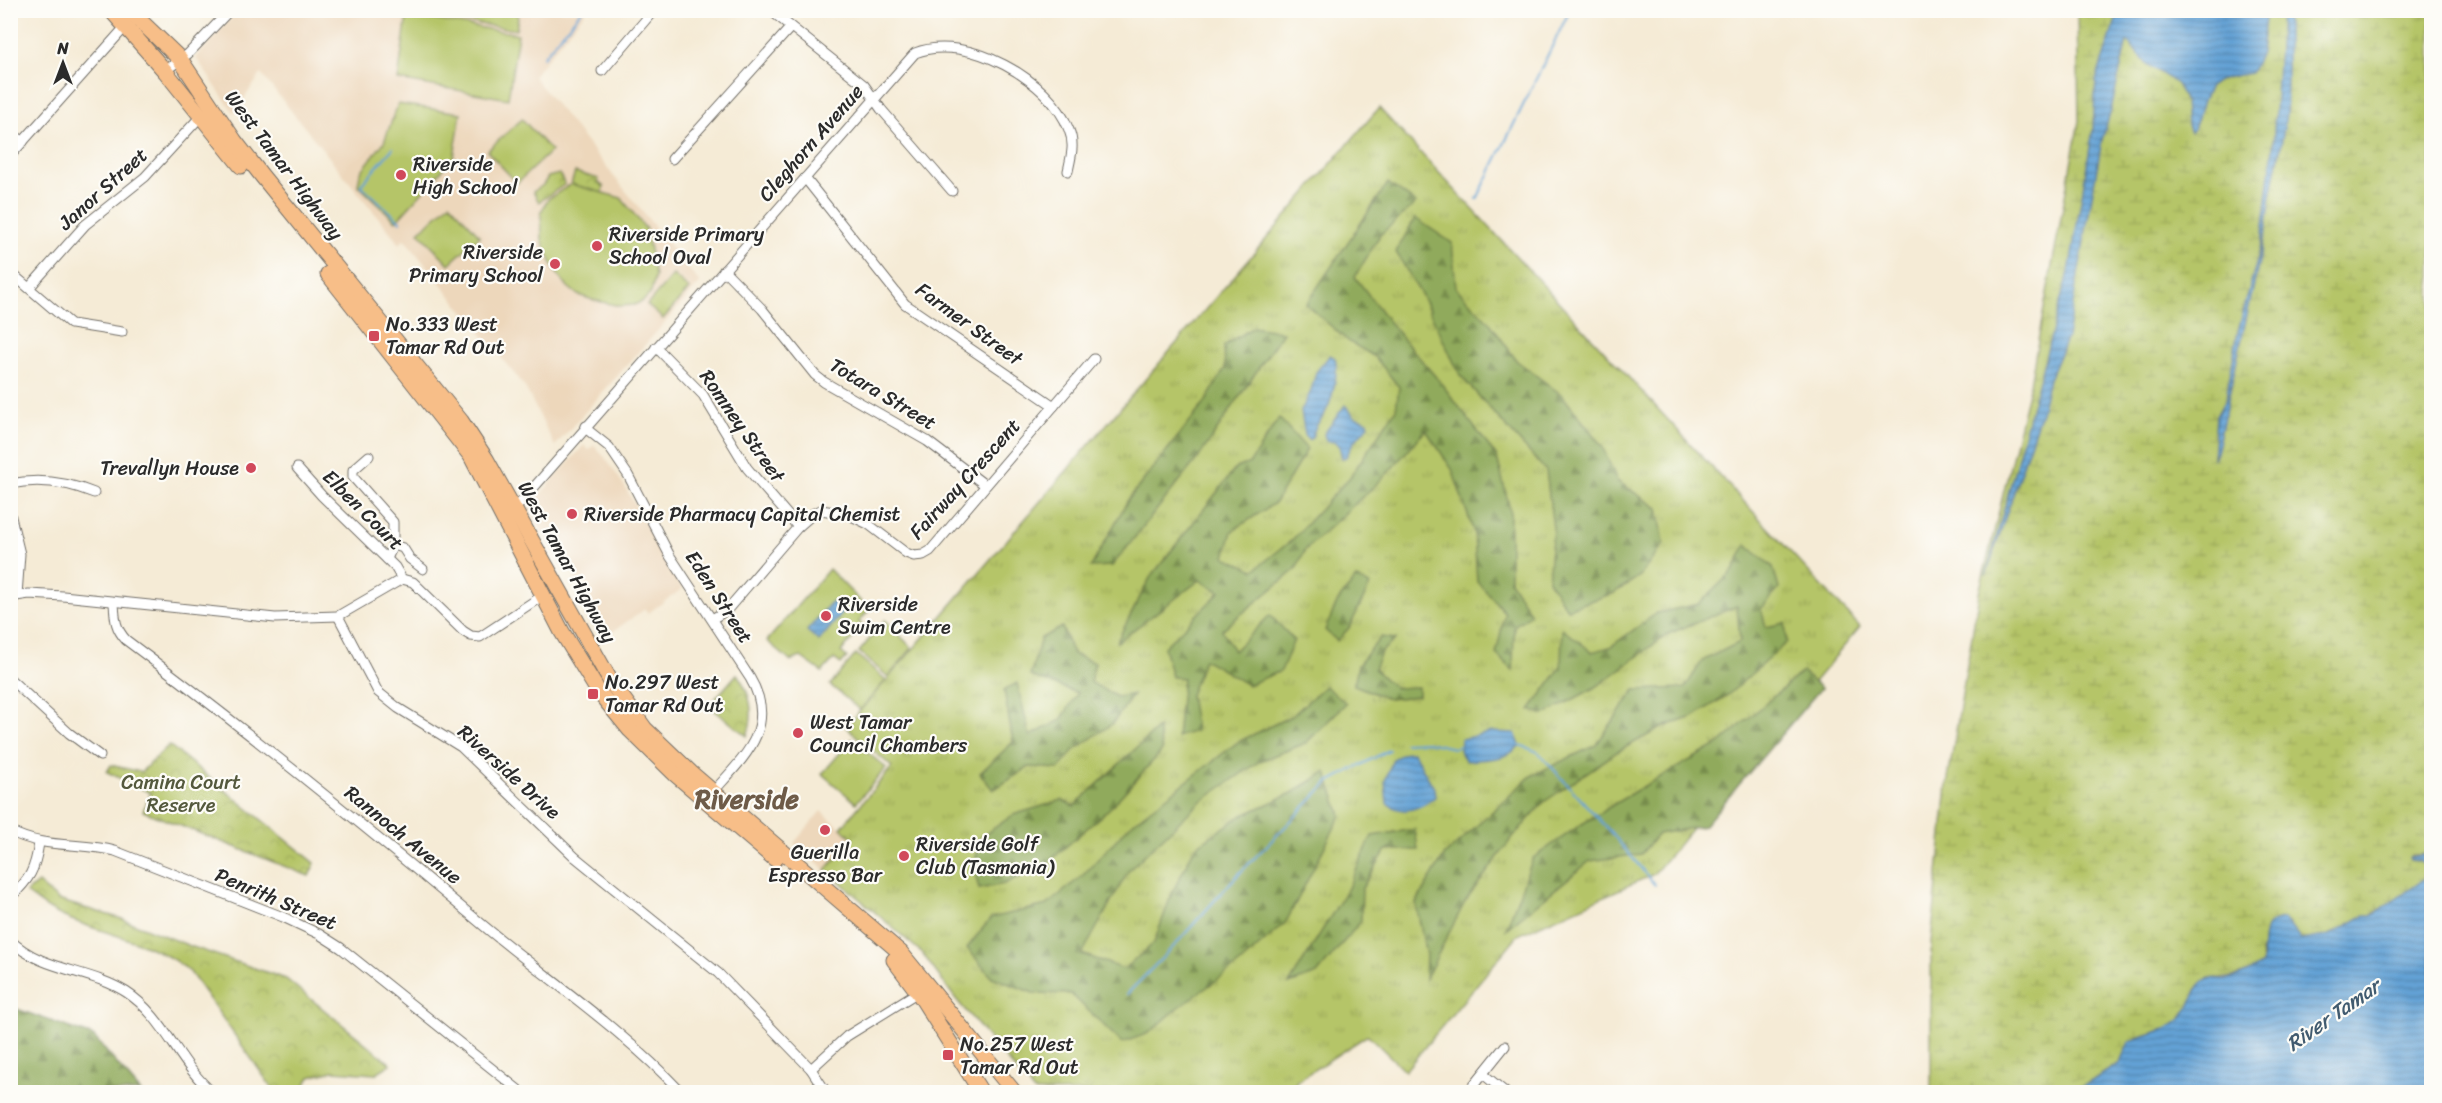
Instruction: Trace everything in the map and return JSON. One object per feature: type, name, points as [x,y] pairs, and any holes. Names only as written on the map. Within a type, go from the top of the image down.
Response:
[{"type":"highway","name":"West Tamar Highway","points":[[111,10],[165,71],[458,438],[485,483],[542,596],[589,677],[618,717],[643,744],[700,795],[892,958],[918,992],[981,1092]]},
{"type":"highway","name":"West Tamar Highway","points":[[129,10],[180,59],[248,158],[460,421],[486,459],[611,682],[628,708],[666,751],[901,953],[1014,1092]]},
{"type":"highway","points":[[542,596],[557,585]]},
{"type":"street","points":[[165,71],[218,25],[230,10]]},
{"type":"street","points":[[602,71],[654,10]]},
{"type":"street","points":[[770,10],[864,85],[873,99],[952,190]]},
{"type":"street","points":[[10,156],[126,26]]},
{"type":"street","points":[[672,159],[790,28]]},
{"type":"street","name":"Cleghorn Avenue","points":[[514,510],[873,99],[915,54],[944,47],[972,51],[1014,70],[1031,83],[1056,106],[1064,118],[1073,142],[1068,171]]},
{"type":"street","name":"Janor Street","points":[[29,288],[85,225],[145,177],[201,116]]},
{"type":"street","points":[[10,131],[23,142]]},
{"type":"street","name":"Farmer Street","points":[[805,178],[905,304],[1054,406]]},
{"type":"street","name":"Totara Street","points":[[724,270],[762,309],[815,375],[927,441],[986,485]]},
{"type":"street","points":[[10,272],[71,324],[122,332]]},
{"type":"street","name":"Romney Street","points":[[656,347],[703,395],[747,468],[798,526]]},
{"type":"street","name":"Fairway Crescent","points":[[712,619],[728,610],[798,526],[814,513],[832,511],[847,514],[878,530],[906,553],[914,556],[930,551],[1094,359]]},
{"type":"street","name":"Eden Street","points":[[586,426],[588,431],[609,447],[628,475],[670,556],[756,687],[761,708],[761,723],[756,740],[713,792]]},
{"type":"street","points":[[369,456],[354,470],[353,477],[393,522],[393,545],[387,559]]},
{"type":"street","name":"Elben Court","points":[[297,468],[322,496],[395,567],[402,579]]},
{"type":"street","points":[[10,484],[42,481],[76,486],[94,493]]},
{"type":"street","points":[[10,513],[20,554],[14,596],[63,596],[275,618],[338,616],[402,579],[413,582],[463,631],[476,638],[484,636],[542,596]]},
{"type":"street","points":[[393,545],[403,548],[410,559],[423,568]]},
{"type":"street","name":"Rannoch Avenue","points":[[114,603],[115,622],[118,631],[126,640],[196,692],[590,1009],[655,1064],[681,1092]]},
{"type":"street","name":"Riverside Drive","points":[[338,616],[378,692],[398,708],[461,747],[575,857],[718,974],[811,1070],[826,1092]]},
{"type":"street","points":[[10,679],[69,733],[100,756]]},
{"type":"street","name":"Penrith Street","points":[[10,831],[39,843],[87,846],[115,851],[283,917],[319,934],[341,948],[521,1092]]},
{"type":"street","points":[[10,898],[26,884],[32,873],[39,843]]},
{"type":"street","points":[[10,940],[33,958],[112,985],[138,1001],[212,1092]]},
{"type":"street","points":[[811,1070],[847,1036],[918,992]]},
{"type":"street","points":[[1468,1092],[1505,1046]]},
{"type":"street","points":[[1483,1074],[1505,1092]]},
{"type":"shaded area","points":[[238,11],[586,11],[533,76],[700,283],[555,446],[525,387],[407,242],[404,239],[400,244],[261,74],[234,113],[196,58]]},
{"type":"shaded area","points":[[584,445],[589,450],[594,445],[606,459],[625,487],[682,589],[648,613],[645,609],[609,634],[565,560],[561,562],[528,508]]},
{"type":"shaded area","points":[[821,811],[853,838],[826,870],[794,843]]},
{"type":"green space","points":[[432,10],[519,11],[516,30],[430,16]]},
{"type":"green space","points":[[2077,11],[2431,11],[2432,854],[2412,855],[2410,860],[2419,861],[2427,867],[2426,878],[2401,897],[2345,929],[2310,939],[2297,938],[2288,923],[2261,951],[2262,964],[2237,976],[2209,978],[2196,990],[2190,1008],[2179,1021],[2169,1028],[2137,1038],[2120,1063],[2074,1092],[1931,1092],[1931,942],[1947,785],[1979,593],[2030,384],[2079,121]]},
{"type":"green space","points":[[407,15],[518,34],[508,99],[398,80]]},
{"type":"green space","points":[[398,104],[461,113],[454,157],[396,221],[358,185],[360,173],[384,142]]},
{"type":"green space","points":[[1379,108],[1860,627],[1654,874],[1518,935],[1405,1071],[1368,1035],[1298,1080],[1288,1092],[1034,1092],[955,998],[922,953],[826,870],[853,838],[841,828],[892,767],[846,727]]},
{"type":"green space","points":[[522,119],[551,151],[517,183],[487,151]]},
{"type":"green space","points":[[575,172],[599,179],[598,182],[604,187],[602,193],[571,184]]},
{"type":"green space","points":[[559,174],[565,184],[539,202],[533,192],[543,185],[548,177]]},
{"type":"green space","points":[[1388,183],[1416,203],[1380,235],[1355,277],[1393,327],[1441,383],[1497,457],[1510,510],[1510,581],[1531,614],[1514,626],[1513,670],[1496,654],[1505,613],[1477,581],[1474,533],[1452,469],[1426,430],[1384,477],[1305,550],[1296,569],[1222,630],[1234,651],[1270,615],[1294,640],[1281,671],[1248,685],[1204,659],[1190,695],[1196,731],[1177,737],[1183,678],[1172,677],[1164,647],[1220,592],[1200,580],[1116,643],[1150,578],[1236,468],[1250,463],[1279,418],[1307,449],[1275,503],[1232,531],[1225,557],[1254,570],[1292,540],[1350,477],[1396,409],[1399,387],[1375,357],[1348,341],[1306,304]]},
{"type":"green space","name":"Riverside Primary School Oval","points":[[571,184],[621,198],[646,229],[655,276],[651,293],[643,301],[634,305],[620,306],[578,295],[555,271],[542,240],[541,212],[548,199]]},
{"type":"green space","points":[[450,203],[480,236],[449,264],[419,232]]},
{"type":"green space","points":[[1415,218],[1452,243],[1456,288],[1490,323],[1517,361],[1562,395],[1602,446],[1617,481],[1658,508],[1664,543],[1640,576],[1614,593],[1567,609],[1548,580],[1553,528],[1546,471],[1460,375],[1422,296],[1396,252]]},
{"type":"green space","points":[[673,275],[689,289],[663,319],[647,305]]},
{"type":"green space","points":[[1253,327],[1283,332],[1201,454],[1112,566],[1091,567],[1128,500],[1206,401],[1225,368],[1224,346]]},
{"type":"green space","points":[[1746,545],[1773,567],[1779,589],[1761,609],[1766,627],[1785,623],[1787,642],[1728,695],[1693,717],[1663,727],[1617,752],[1544,802],[1512,838],[1465,902],[1425,980],[1426,955],[1416,903],[1444,856],[1531,776],[1596,745],[1635,690],[1685,688],[1702,661],[1740,642],[1737,606],[1668,634],[1596,687],[1544,715],[1530,710],[1561,667],[1562,628],[1592,652],[1610,647],[1657,613],[1699,604],[1733,571]]},
{"type":"green space","name":"Riverside Swim Centre","points":[[829,569],[869,610],[859,622],[863,626],[841,652],[847,657],[841,664],[834,659],[822,672],[801,657],[790,661],[767,641]]},
{"type":"green space","points":[[1356,578],[1370,585],[1349,628],[1337,641],[1325,630],[1338,601]]},
{"type":"green space","points":[[885,620],[912,648],[888,677],[859,652]]},
{"type":"green space","points":[[1062,627],[1073,654],[1095,663],[1090,682],[1117,697],[1134,694],[1112,724],[1074,750],[1059,769],[1029,767],[993,790],[980,773],[1013,742],[1004,690],[1017,683],[1030,736],[1061,720],[1078,693],[1030,676],[1041,638]]},
{"type":"green space","points":[[1381,637],[1396,639],[1381,652],[1374,669],[1395,688],[1418,687],[1418,696],[1389,699],[1354,685],[1358,665]]},
{"type":"green space","points":[[856,654],[886,680],[860,710],[830,685]]},
{"type":"green space","points":[[1802,672],[1821,688],[1704,826],[1658,834],[1641,854],[1590,861],[1506,929],[1533,858],[1637,790],[1719,744]]},
{"type":"green space","points":[[737,674],[746,689],[750,704],[751,720],[747,736],[709,706]]},
{"type":"green space","points":[[1325,686],[1346,703],[1306,743],[1260,761],[1199,803],[1129,870],[1082,954],[1124,969],[1154,943],[1172,893],[1195,847],[1241,816],[1292,793],[1326,772],[1341,815],[1286,922],[1238,965],[1178,1008],[1149,1033],[1122,1043],[1071,994],[1033,993],[992,977],[967,948],[991,918],[1047,905],[1083,875],[1130,825],[1238,742],[1293,715]]},
{"type":"green space","points":[[1158,728],[1162,751],[1110,808],[1046,864],[1004,884],[979,889],[974,868],[980,838],[1013,815],[1062,800],[1074,806]]},
{"type":"green space","points":[[852,739],[886,768],[856,803],[822,774]]},
{"type":"green space","name":"Camina Court Reserve","points":[[169,745],[315,863],[309,876],[143,811],[151,793],[107,772],[111,765],[141,772]]},
{"type":"green space","points":[[1415,829],[1418,850],[1386,850],[1362,888],[1361,921],[1317,974],[1289,984],[1347,890],[1372,836]]},
{"type":"green space","points":[[38,883],[58,900],[122,919],[190,946],[286,979],[391,1064],[375,1074],[333,1071],[310,1077],[301,1092],[275,1092],[190,972],[162,953],[53,911],[26,893]]},
{"type":"green space","points":[[11,1007],[93,1036],[141,1092],[11,1092]]},
{"type":"water","points":[[2119,11],[2266,11],[2261,53],[2251,73],[2224,79],[2210,87],[2194,129],[2190,133],[2185,102],[2177,84],[2147,64],[2127,41],[2102,140],[2067,337],[2049,379],[2042,409],[1986,575],[2070,266],[2093,129],[2096,80]]},
{"type":"water","points":[[2281,11],[2287,11],[2287,87],[2284,127],[2267,227],[2213,459],[2216,416],[2226,398],[2238,331],[2262,242],[2273,147]]},
{"type":"water","points":[[1330,355],[1335,358],[1336,364],[1332,394],[1328,408],[1312,438],[1308,440],[1301,411],[1311,391],[1316,372]]},
{"type":"water","points":[[1345,405],[1355,417],[1368,421],[1369,425],[1353,443],[1346,457],[1342,458],[1339,445],[1326,441],[1324,434]]},
{"type":"water","points":[[832,601],[844,611],[819,641],[807,631]]},
{"type":"water","points":[[1492,732],[1515,733],[1520,745],[1502,757],[1466,761],[1460,752],[1461,739]]},
{"type":"water","points":[[1407,752],[1413,752],[1434,788],[1435,797],[1424,805],[1400,810],[1387,803],[1385,781],[1393,759]]},
{"type":"water","name":"River Tamar","points":[[2431,854],[2431,1092],[2074,1092],[2120,1063],[2129,1042],[2168,1028],[2180,1020],[2200,984],[2205,980],[2232,978],[2262,964],[2264,936],[2269,924],[2284,919],[2301,940],[2330,935],[2365,915],[2373,915],[2426,878],[2427,867],[2419,861],[2410,860],[2409,857]]},
{"type":"waterway","points":[[543,57],[582,10]]},
{"type":"waterway","points":[[1477,199],[1570,10]]},
{"type":"waterway","points":[[393,148],[361,185],[401,222]]},
{"type":"waterway","points":[[1404,743],[1427,742],[1454,748],[1460,746]]},
{"type":"waterway","points":[[1520,745],[1538,752],[1655,885]]},
{"type":"waterway","points":[[1127,994],[1175,945],[1232,881],[1329,782],[1389,750]]},
{"type":"place","name":"Riverside High School","points":[[401,175]]},
{"type":"place","name":"Riverside Primary School Oval","points":[[597,246]]},
{"type":"place","name":"Riverside Primary School","points":[[555,264]]},
{"type":"place","name":"No.333 West Tamar Rd Out","points":[[374,336]]},
{"type":"place","name":"Trevallyn House","points":[[251,468]]},
{"type":"place","name":"Riverside Pharmacy Capital Chemist","points":[[572,514]]},
{"type":"place","name":"Riverside Swim Centre","points":[[826,616]]},
{"type":"place","name":"No.297 West Tamar Rd Out","points":[[593,694]]},
{"type":"place","name":"West Tamar Council Chambers","points":[[798,733]]},
{"type":"place","name":"Guerilla Espresso Bar","points":[[825,830]]},
{"type":"place","name":"Riverside Golf Club (Tasmania)","points":[[904,856]]},
{"type":"place","name":"No.257 West Tamar Rd Out","points":[[948,1055]]},
{"type":"district","name":"Riverside","points":[[747,799]]}]
